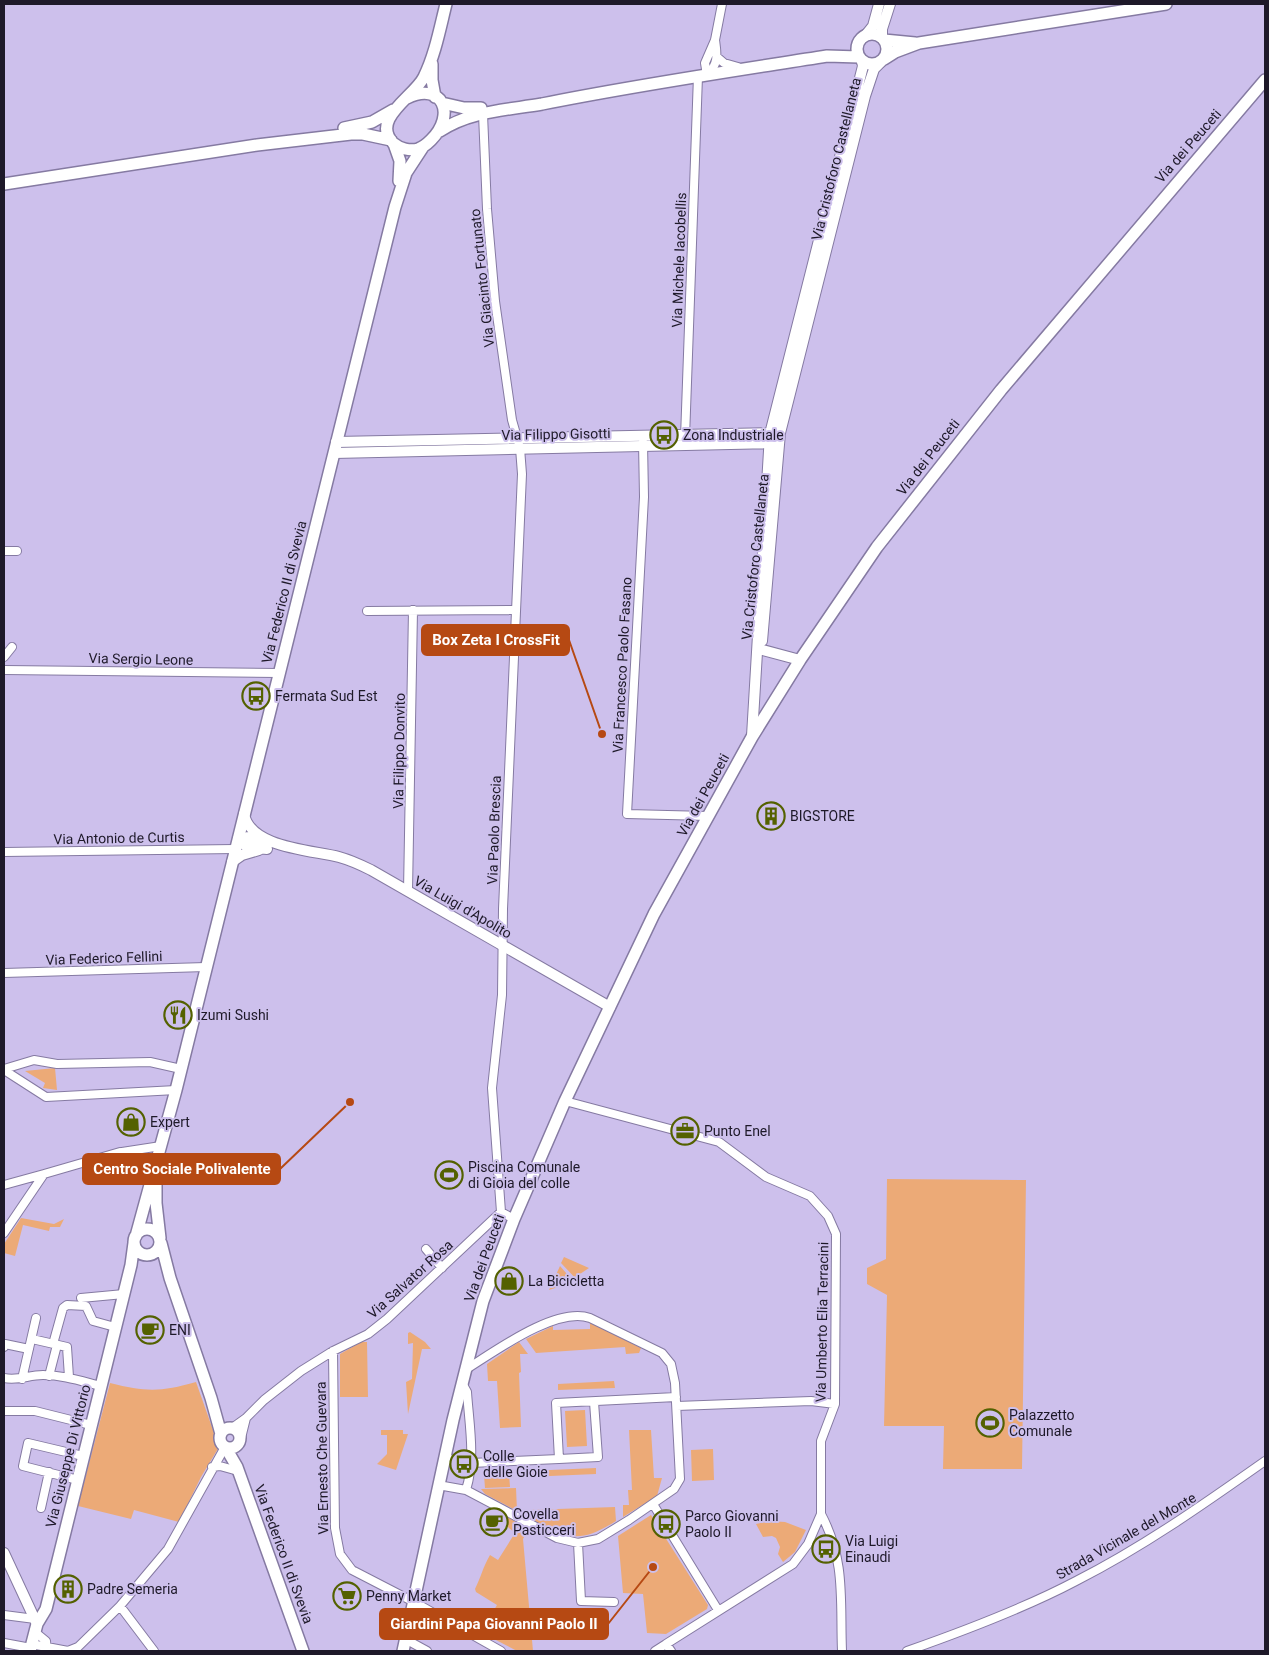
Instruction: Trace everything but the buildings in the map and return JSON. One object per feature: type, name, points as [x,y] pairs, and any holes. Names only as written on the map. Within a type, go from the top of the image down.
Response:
[{"type":"main road","points":[[257,145],[297,135],[360,126],[393,110],[408,98],[424,78],[436,43],[446,4]]},
{"type":"main road","points":[[395,207],[403,179],[423,147],[440,131],[461,119],[564,98],[827,56],[861,59],[871,65],[895,52],[919,43],[1166,4]]},
{"type":"main road","points":[[827,56],[875,34],[883,39],[919,43]]},
{"type":"main road","points":[[861,59],[862,39]]},
{"type":"main road","points":[[883,39],[888,49],[883,60]]},
{"type":"main road","points":[[436,43],[431,72],[445,115],[440,131]]},
{"type":"main road","name":"Via dei Peuceti","points":[[403,1651],[438,1485],[479,1315],[514,1219],[565,1101],[654,914],[752,737],[800,660],[877,548],[1000,390],[1265,80]]},
{"type":"main road","points":[[408,98],[419,94],[470,109],[564,98]]},
{"type":"main road","points":[[393,110],[387,128],[393,142],[400,171],[395,207]]},
{"type":"main road","points":[[4,184],[257,145],[358,134],[393,142],[407,149],[423,147]]},
{"type":"main road","name":"Via Federico II di Svevia","points":[[131,1265],[135,1240],[162,1146],[395,207]]},
{"type":"main road","name":"Via Federico II di Svevia","points":[[158,1159],[156,1203],[160,1241],[170,1278],[216,1413],[228,1430]]},
{"type":"main road","points":[[131,1265],[158,1250],[160,1241],[158,1234],[148,1229],[139,1232],[135,1240],[138,1252],[148,1255]]},
{"type":"main road","name":"Via Federico II di Svevia","points":[[148,1255],[160,1264],[170,1278]]},
{"type":"main road","name":"Via Giuseppe Di Vittorio","points":[[31,1648],[36,1625],[46,1608],[131,1265]]},
{"type":"main road","points":[[237,1469],[241,1439],[238,1432],[228,1430],[221,1443],[226,1447],[234,1448],[241,1439]]},
{"type":"main road","name":"Via Federico II di Svevia","points":[[226,1447],[237,1469],[303,1651]]},
{"type":"street","points":[[682,79],[705,63],[715,40],[722,4]]},
{"type":"street","points":[[862,39],[873,26],[879,4]]},
{"type":"street","points":[[883,39],[882,29],[890,4]]},
{"type":"street","points":[[702,76],[715,66],[718,57],[715,40]]},
{"type":"street","points":[[718,57],[730,66],[748,68]]},
{"type":"street","name":"Via Cristoforo Castellaneta","points":[[752,737],[759,649],[764,635],[775,438],[863,66],[861,59]]},
{"type":"street","name":"Via Cristoforo Castellaneta","points":[[775,438],[865,96],[874,69],[883,60]]},
{"type":"street","name":"Via Michele Iacobellis","points":[[685,440],[702,76],[705,63]]},
{"type":"street","name":"Via Giacinto Fortunato","points":[[482,114],[487,209],[495,301],[509,403],[519,443]]},
{"type":"street","name":"Via Filippo Gisotti","points":[[335,447],[775,438]]},
{"type":"street","name":"Via Francesco Paolo Fasano","points":[[643,441],[644,497],[627,814],[708,816]]},
{"type":"street","name":"Via Paolo Brescia","points":[[501,1212],[492,1088],[502,995],[522,474],[519,443]]},
{"type":"street","points":[[4,551],[17,551]]},
{"type":"street","name":"Via Filippo Donvito","points":[[408,891],[413,610]]},
{"type":"street","points":[[368,611],[516,610]]},
{"type":"street","points":[[4,657],[12,647]]},
{"type":"street","points":[[759,649],[800,660]]},
{"type":"street","name":"Via Sergio Leone","points":[[4,670],[279,673]]},
{"type":"street","name":"Via Luigi d'Apolito","points":[[244,814],[250,828],[270,846],[295,849],[349,861],[408,891],[610,1007]]},
{"type":"street","points":[[236,844],[249,837],[270,846]]},
{"type":"street","name":"Via Antonio de Curtis","points":[[4,852],[236,844]]},
{"type":"street","points":[[232,862],[242,855],[270,846]]},
{"type":"street","name":"Via Federico Fellini","points":[[4,974],[206,967]]},
{"type":"street","points":[[4,1070],[34,1060],[58,1064],[150,1062],[181,1069]]},
{"type":"street","points":[[4,1070],[46,1097],[176,1090]]},
{"type":"street","name":"Via Umberto Elia Terracini","points":[[565,1101],[719,1142],[766,1177],[800,1190],[821,1206],[832,1224],[837,1244],[835,1404],[820,1441],[820,1514],[814,1530],[801,1556],[793,1564],[718,1610],[669,1648],[655,1651]]},
{"type":"street","points":[[4,1185],[120,1152],[162,1146]]},
{"type":"street","points":[[120,1152],[141,1160],[153,1172]]},
{"type":"street","points":[[4,1233],[44,1174]]},
{"type":"street","points":[[501,1212],[514,1219]]},
{"type":"street","name":"Via Salvator Rosa","points":[[228,1430],[246,1418],[256,1406],[281,1386],[333,1351],[368,1334],[387,1319],[501,1212]]},
{"type":"street","points":[[426,1249],[442,1268]]},
{"type":"street","points":[[81,1298],[124,1294]]},
{"type":"street","points":[[49,1376],[63,1308],[67,1305],[86,1306],[93,1320],[115,1327]]},
{"type":"street","points":[[438,1485],[466,1490],[557,1538],[578,1543],[598,1539],[674,1489],[680,1479],[677,1406],[673,1370],[662,1353],[582,1315],[562,1318],[545,1324],[465,1370]]},
{"type":"street","points":[[22,1379],[36,1318]]},
{"type":"street","points":[[32,1339],[67,1347],[68,1377]]},
{"type":"street","points":[[4,1347],[5,1344],[29,1349]]},
{"type":"street","name":"Via Ernesto Che Guevara","points":[[333,1351],[335,1528],[340,1554],[352,1570],[501,1651]]},
{"type":"street","points":[[4,1378],[22,1379],[40,1375],[68,1377],[101,1386]]},
{"type":"street","points":[[462,1383],[467,1392],[471,1475],[466,1490]]},
{"type":"street","points":[[559,1459],[556,1404],[676,1397]]},
{"type":"street","points":[[444,1460],[598,1457],[594,1402]]},
{"type":"street","points":[[677,1406],[811,1402],[835,1404]]},
{"type":"street","points":[[4,1411],[35,1411],[91,1425]]},
{"type":"street","points":[[241,1439],[246,1418]]},
{"type":"street","points":[[78,1480],[23,1466],[28,1443],[84,1456]]},
{"type":"street","points":[[4,1643],[47,1650],[68,1651],[78,1649],[120,1606],[168,1549],[212,1467],[226,1447]]},
{"type":"street","name":"Strada Vicinale del Monte","points":[[907,1651],[1038,1599],[1101,1568],[1219,1495],[1265,1461]]},
{"type":"street","points":[[212,1467],[220,1466],[237,1469]]},
{"type":"street","points":[[41,1508],[49,1472]]},
{"type":"street","points":[[652,1504],[718,1610]]},
{"type":"street","points":[[820,1514],[834,1542],[840,1567],[842,1651]]},
{"type":"street","points":[[578,1543],[580,1601],[614,1602]]},
{"type":"street","points":[[4,1553],[36,1625],[46,1641],[47,1650]]},
{"type":"street","points":[[120,1606],[154,1651]]},
{"type":"street","points":[[4,1615],[36,1625]]},
{"type":"street","points":[[405,1639],[427,1651]]},
{"type":"shaded area","points":[[55,1068],[57,1090],[43,1088],[45,1083],[25,1071]]},
{"type":"shaded area","points":[[887,1179],[1026,1180],[1022,1469],[943,1469],[944,1426],[884,1426],[887,1295],[867,1284],[867,1268],[886,1259]]},
{"type":"shaded area","points":[[21,1218],[54,1224],[64,1219],[60,1227],[50,1227],[49,1231],[23,1225],[15,1256],[4,1253],[4,1244]]},
{"type":"shaded area","points":[[564,1257],[589,1268],[580,1274],[577,1280],[561,1263]]},
{"type":"shaded area","points":[[560,1266],[574,1282],[549,1290]]},
{"type":"shaded area","points":[[590,1322],[641,1348],[639,1353],[626,1354],[625,1347],[536,1353],[526,1339],[553,1326],[553,1330],[590,1329]]},
{"type":"shaded area","points":[[410,1332],[425,1342],[431,1349],[422,1349],[408,1414],[406,1382],[412,1379],[413,1343],[408,1344],[408,1333]]},
{"type":"shaded area","points":[[361,1342],[367,1342],[368,1397],[340,1397],[340,1354]]},
{"type":"shaded area","points":[[519,1342],[528,1354],[520,1354],[521,1427],[500,1428],[497,1381],[488,1381],[487,1364]]},
{"type":"shaded area","points":[[614,1381],[615,1388],[558,1390],[558,1384]]},
{"type":"shaded area","points":[[196,1382],[219,1447],[201,1477],[179,1522],[134,1510],[131,1519],[78,1506],[110,1383],[153,1390],[173,1388]]},
{"type":"shaded area","points":[[585,1410],[587,1446],[567,1447],[565,1411]]},
{"type":"shaded area","points":[[381,1430],[403,1430],[403,1434],[408,1434],[396,1470],[377,1464],[387,1454],[387,1435],[381,1435]]},
{"type":"shaded area","points":[[629,1430],[651,1430],[654,1478],[662,1478],[657,1496],[623,1517],[623,1505],[629,1505],[628,1490],[632,1490]]},
{"type":"shaded area","points":[[713,1449],[714,1480],[692,1481],[691,1450]]},
{"type":"shaded area","points":[[596,1468],[596,1474],[527,1477],[527,1471]]},
{"type":"shaded area","points":[[509,1474],[510,1487],[485,1488],[484,1475]]},
{"type":"shaded area","points":[[516,1488],[517,1511],[485,1494],[481,1489]]},
{"type":"shaded area","points":[[615,1507],[616,1521],[591,1534],[581,1536],[563,1534],[528,1518],[528,1510]]},
{"type":"shaded area","points":[[500,1513],[528,1529],[523,1539],[533,1651],[517,1651],[492,1638],[494,1631],[487,1622],[497,1605],[476,1592],[475,1589],[490,1555],[498,1560],[515,1533],[497,1518]]},
{"type":"shaded area","points":[[651,1515],[708,1605],[707,1609],[666,1634],[647,1633],[643,1594],[623,1593],[618,1536]]},
{"type":"shaded area","points":[[769,1521],[785,1522],[806,1530],[795,1552],[783,1562],[778,1554],[780,1547],[776,1538],[772,1536],[763,1537],[756,1524]]},
{"type":"place","name":"Zona Industriale","points":[[664,435]]},
{"type":"place","name":"Fermata Sud Est","points":[[256,696]]},
{"type":"place","name":"Box Zeta I CrossFit","points":[[602,734]]},
{"type":"place","name":"BIGSTORE","points":[[771,816]]},
{"type":"place","name":"Izumi Sushi","points":[[178,1015]]},
{"type":"place","name":"Centro Sociale Polivalente","points":[[350,1102]]},
{"type":"place","name":"Expert","points":[[131,1122]]},
{"type":"place","name":"Punto Enel","points":[[685,1131]]},
{"type":"place","name":"Piscina Comunale di Gioia del colle","points":[[449,1175]]},
{"type":"place","name":"La Bicicletta","points":[[509,1281]]},
{"type":"place","name":"ENI","points":[[150,1330]]},
{"type":"place","name":"Palazzetto Comunale","points":[[990,1423]]},
{"type":"place","name":"Colle delle Gioie","points":[[464,1464]]},
{"type":"place","name":"Covella Pasticceri","points":[[494,1522]]},
{"type":"place","name":"Parco Giovanni Paolo II","points":[[666,1524]]},
{"type":"place","name":"Via Luigi Einaudi","points":[[826,1549]]},
{"type":"place","name":"Giardini Papa Giovanni Paolo II","points":[[653,1567]]},
{"type":"place","name":"Padre Semeria","points":[[68,1589]]},
{"type":"place","name":"Penny Market","points":[[347,1596]]}]
